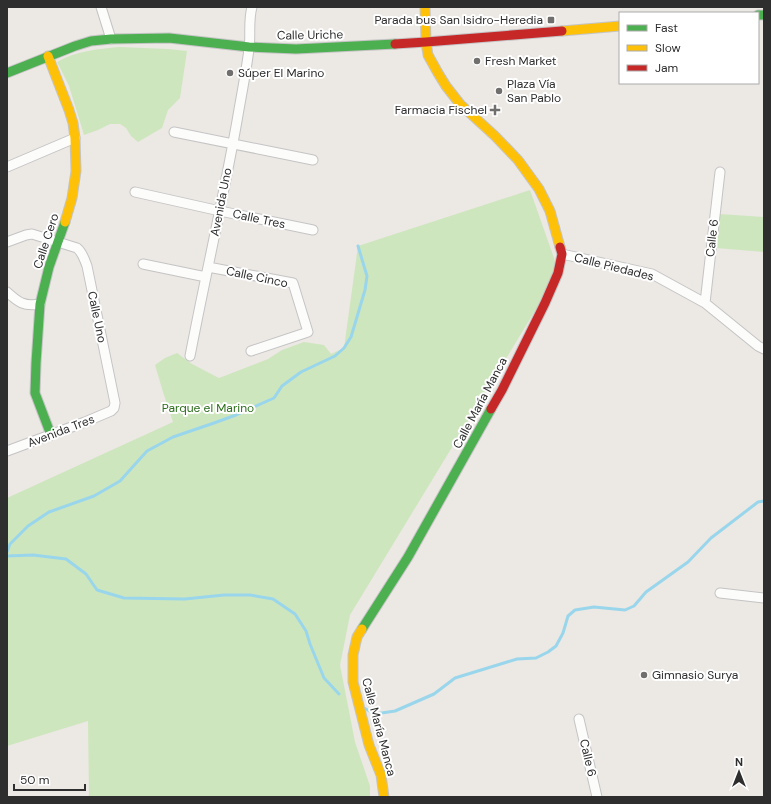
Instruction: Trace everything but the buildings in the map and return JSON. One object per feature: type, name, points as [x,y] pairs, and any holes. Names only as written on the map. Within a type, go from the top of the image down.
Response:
[{"type":"street","points":[[101,7],[111,39]]},
{"type":"street","name":"Avenida Uno","points":[[190,356],[233,144],[249,48],[252,7]]},
{"type":"street","name":"Calle María Manca","points":[[384,797],[380,775],[369,745],[352,682],[353,654],[357,638],[408,557],[502,390],[558,273],[562,254],[550,211],[539,189],[518,160],[495,136],[460,104],[446,86],[428,55],[425,7]]},
{"type":"street","name":"Calle Uriche","points":[[7,73],[75,46],[91,41],[111,39],[163,38],[191,40],[249,48],[296,49],[426,42],[619,26]]},
{"type":"street","name":"Calle Cero","points":[[48,56],[73,123],[76,171],[72,198],[49,267],[40,304],[35,393],[51,435]]},
{"type":"street","points":[[174,132],[313,160]]},
{"type":"street","points":[[7,168],[75,138]]},
{"type":"street","name":"Calle 6","points":[[705,303],[720,172]]},
{"type":"street","name":"Calle Tres","points":[[135,192],[313,230]]},
{"type":"street","name":"Calle Uno","points":[[7,242],[32,234],[77,248],[84,256],[115,403],[114,408]]},
{"type":"street","name":"Calle Piedades","points":[[562,254],[652,274],[705,303],[764,350]]},
{"type":"street","points":[[143,264],[206,276]]},
{"type":"street","name":"Calle Cinco","points":[[208,267],[293,283],[308,332],[251,351]]},
{"type":"street","points":[[7,292],[22,303],[29,305],[40,304]]},
{"type":"street","name":"Avenida Tres","points":[[7,452],[29,442],[85,422],[111,411],[114,408]]},
{"type":"street","points":[[720,594],[764,598]]},
{"type":"street","name":"Calle 6","points":[[579,719],[597,797]]},
{"type":"green space","points":[[119,47],[187,51],[180,98],[168,110],[162,128],[138,142],[131,136],[126,128],[120,124],[110,124],[84,135],[69,86],[57,62],[79,53]]},
{"type":"green space","name":"Parque el Marino","points":[[530,190],[558,273],[350,615],[340,665],[355,742],[370,786],[370,797],[89,797],[88,721],[7,746],[7,498],[173,422],[155,365],[165,358],[177,353],[192,364],[219,378],[268,359],[282,350],[304,342],[324,345],[331,354],[344,348],[358,246]]},
{"type":"green space","points":[[719,214],[764,217],[764,252],[716,248]]},
{"type":"waterway","points":[[7,552],[10,544],[28,526],[49,512],[94,496],[120,481],[147,451],[173,437],[236,415],[274,398],[282,386],[301,372],[335,356],[344,348],[351,337],[365,290],[367,276],[358,246]]},
{"type":"waterway","points":[[364,708],[375,714],[395,711],[434,694],[455,678],[517,659],[536,658],[548,652],[556,646],[563,633],[568,616],[575,610],[594,607],[625,610],[634,606],[646,592],[688,562],[711,538],[758,502],[764,501]]},
{"type":"waterway","points":[[7,556],[33,555],[66,559],[86,574],[97,590],[124,598],[185,599],[224,595],[250,595],[273,599],[295,614],[306,631],[324,678],[339,694]]},
{"type":"traffic: fast","points":[[759,15],[764,15]]},
{"type":"traffic: fast","points":[[7,73],[75,46],[91,41],[111,39],[169,38],[249,47],[296,49],[395,44]]},
{"type":"traffic: fast","points":[[51,435],[35,393],[36,363],[40,304],[49,267],[65,222]]},
{"type":"traffic: fast","points":[[362,629],[408,557],[491,409]]},
{"type":"traffic: slow","points":[[425,7],[428,55],[438,73],[460,104],[495,136],[518,160],[539,189],[550,211],[560,247]]},
{"type":"traffic: slow","points":[[562,31],[619,26]]},
{"type":"traffic: slow","points":[[48,56],[69,110],[75,138],[76,171],[72,198],[65,222]]},
{"type":"traffic: slow","points":[[362,629],[357,637],[353,655],[353,682],[369,745],[381,775],[384,797]]},
{"type":"traffic: jam","points":[[395,44],[562,31]]},
{"type":"traffic: jam","points":[[491,409],[545,303],[558,273],[562,254],[560,247]]},
{"type":"place","name":"Parada bus San Isidro-Heredia","points":[[551,20]]},
{"type":"place","name":"Fresh Market","points":[[477,61]]},
{"type":"place","name":"Súper El Marino","points":[[230,73]]},
{"type":"place","name":"Plaza Vía San Pablo","points":[[499,91]]},
{"type":"place","name":"Farmacia Fischel","points":[[495,110]]},
{"type":"place","name":"Gimnasio Surya","points":[[644,675]]}]
